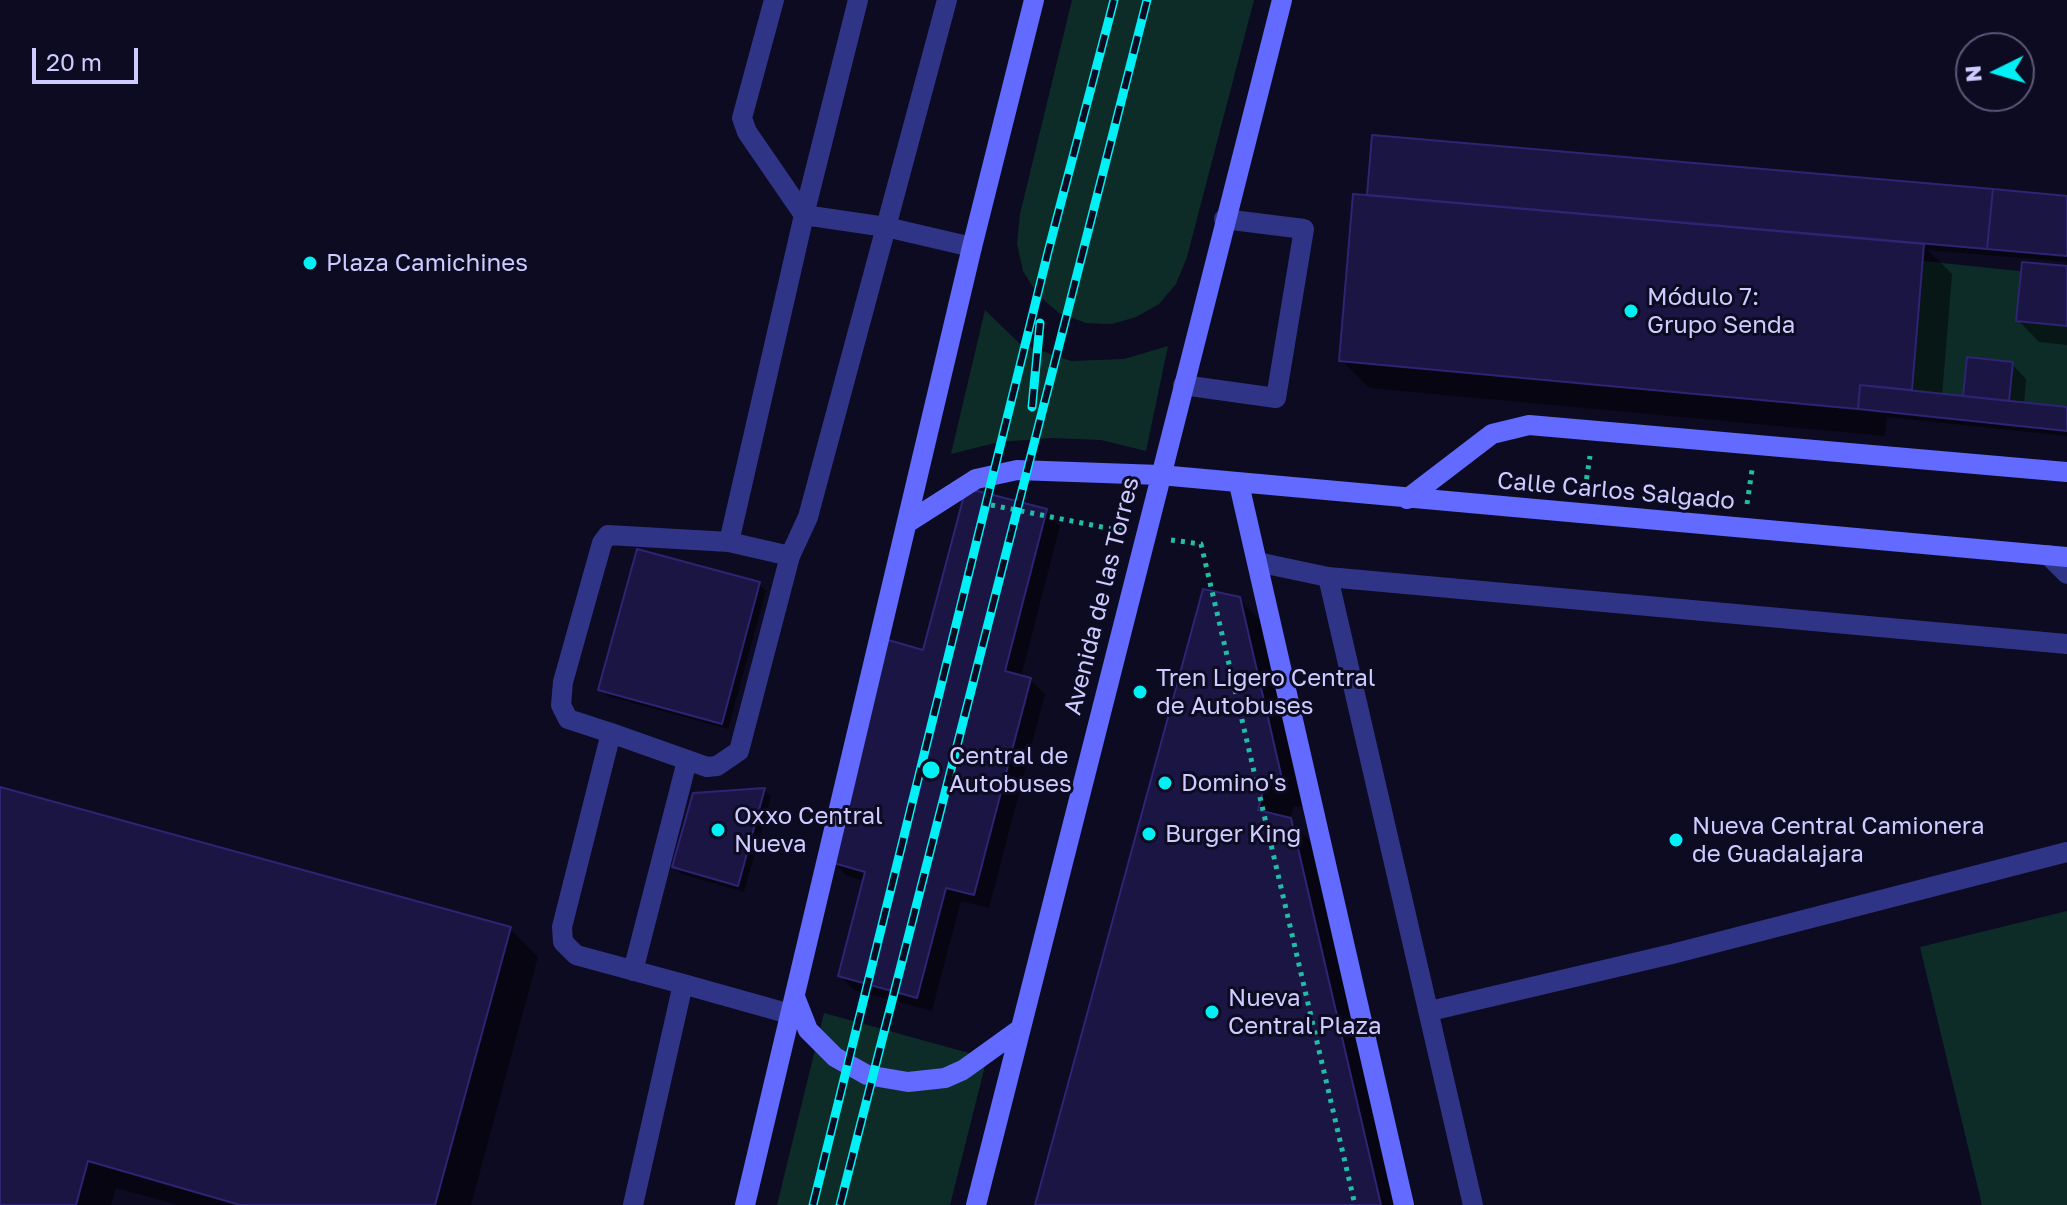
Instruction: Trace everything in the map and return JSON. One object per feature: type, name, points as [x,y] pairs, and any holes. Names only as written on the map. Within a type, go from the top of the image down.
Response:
[{"type":"street","points":[[745,1205],[972,247],[1034,0]]},
{"type":"street","name":"Avenida de las Torres","points":[[976,1205],[1282,0]]},
{"type":"street","points":[[1407,499],[1492,434],[1529,425],[2067,472]]},
{"type":"street","name":"Calle Carlos Salgado","points":[[907,523],[976,479],[1017,470],[1160,475],[2058,556]]},
{"type":"street","points":[[1239,484],[1404,1205]]},
{"type":"street","points":[[793,1005],[808,1030],[835,1057],[867,1075],[908,1082],[945,1078],[963,1070],[1020,1029]]},
{"type":"lane","points":[[774,0],[742,118],[747,132],[804,215],[886,227],[972,247]]},
{"type":"lane","points":[[729,542],[804,215],[858,0]]},
{"type":"lane","points":[[790,556],[729,542],[620,534],[604,539],[563,682],[561,705],[568,719],[687,761],[717,766],[739,751],[790,556],[808,517],[947,0]]},
{"type":"lane","points":[[1183,385],[1276,398],[1304,229],[1224,219]]},
{"type":"lane","points":[[2058,556],[2067,574]]},
{"type":"lane","points":[[1257,562],[1328,577],[2067,644]]},
{"type":"lane","points":[[1328,577],[1473,1205]]},
{"type":"lane","points":[[611,733],[562,935],[569,950],[576,955],[683,984],[793,1005]]},
{"type":"lane","points":[[633,971],[687,761]]},
{"type":"lane","points":[[1430,1011],[1672,954],[2067,852]]},
{"type":"lane","points":[[633,1205],[683,984]]},
{"type":"path","points":[[1582,514],[1594,431]]},
{"type":"path","points":[[1744,528],[1755,445]]},
{"type":"path","points":[[947,496],[1144,536],[1201,544],[1355,1205]]},
{"type":"green space","points":[[1072,0],[1254,0],[1187,257],[1176,284],[1159,304],[1136,317],[1112,324],[1086,323],[1059,313],[1038,295],[1023,271],[1017,244],[1020,214]]},
{"type":"green space","points":[[1923,261],[2067,276],[2067,407],[2009,401],[2012,362],[1967,357],[1963,396],[1912,390]]},
{"type":"green space","points":[[985,310],[1019,343],[1071,361],[1124,359],[1168,346],[1146,451],[1101,440],[1052,438],[999,442],[951,454]]},
{"type":"green space","points":[[2067,911],[2067,1205],[1982,1205],[1920,947]]},
{"type":"green space","points":[[824,1013],[987,1058],[950,1205],[777,1205]]},
{"type":"building","points":[[1372,135],[1993,189],[1987,249],[1367,195]]},
{"type":"building","points":[[1993,189],[2067,196],[2067,256],[1987,249]]},
{"type":"building","name":"Módulo 7: Grupo Senda","points":[[1353,194],[1924,244],[1912,390],[1860,385],[1858,409],[1339,361]]},
{"type":"building","points":[[2022,262],[2067,266],[2067,326],[2016,321]]},
{"type":"building","points":[[1967,357],[2013,362],[2009,401],[1963,396]]},
{"type":"building","points":[[1860,385],[2067,407],[2067,431],[1858,409]]},
{"type":"building","name":"Central de Autobuses","points":[[966,488],[1047,509],[1005,671],[1031,678],[974,895],[946,888],[917,998],[838,976],[865,872],[830,862],[888,640],[923,650]]},
{"type":"building","points":[[637,549],[760,582],[722,724],[598,690]]},
{"type":"building","name":"Nueva Central Plaza","points":[[1203,589],[1240,597],[1283,783],[1266,779],[1258,810],[1291,818],[1381,1205],[1035,1205]]},
{"type":"building","points":[[0,787],[511,927],[435,1205],[240,1205],[88,1161],[76,1205],[0,1205]]},
{"type":"building","name":"Oxxo Central Nueva","points":[[765,788],[738,886],[672,867],[693,793]]},
{"type":"railway","points":[[813,1205],[1048,252],[1114,0]]},
{"type":"railway","points":[[840,1205],[1147,0]]},
{"type":"railway","points":[[1032,407],[1040,323]]},
{"type":"place","name":"Plaza Camichines","points":[[310,263]]},
{"type":"place","name":"Módulo 7: Grupo Senda","points":[[1631,311]]},
{"type":"place","name":"Tren Ligero Central de Autobuses","points":[[1140,692]]},
{"type":"place","name":"Central de Autobuses","points":[[931,770]]},
{"type":"place","name":"Domino's","points":[[1165,783]]},
{"type":"place","name":"Oxxo Central Nueva","points":[[718,830]]},
{"type":"place","name":"Burger King","points":[[1149,834]]},
{"type":"place","name":"Nueva Central Camionera de Guadalajara","points":[[1676,840]]},
{"type":"place","name":"Nueva Central Plaza","points":[[1212,1012]]}]
